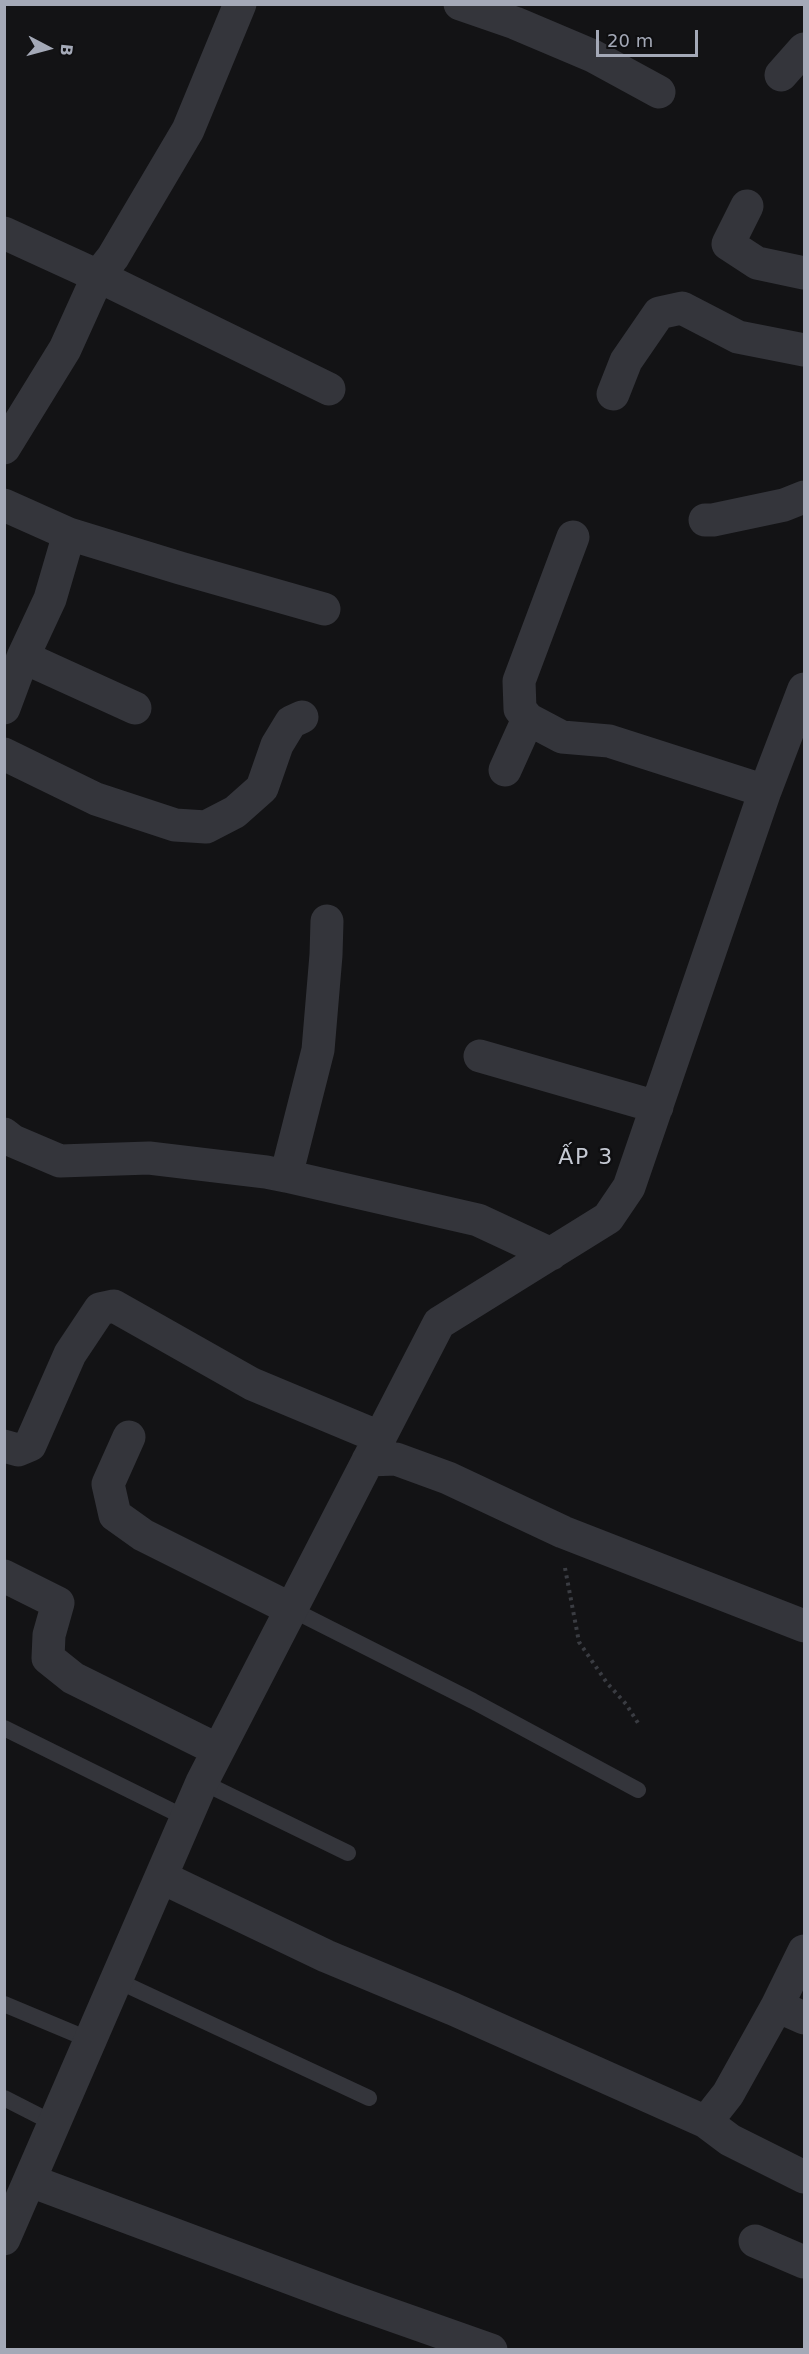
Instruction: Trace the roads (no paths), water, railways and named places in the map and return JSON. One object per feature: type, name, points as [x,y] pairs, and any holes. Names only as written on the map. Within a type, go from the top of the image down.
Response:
[{"type":"street","points":[[4,448],[65,349],[98,276],[113,257],[188,130],[240,4]]},
{"type":"street","points":[[460,4],[515,23],[593,56],[659,92]]},
{"type":"street","points":[[781,75],[804,49]]},
{"type":"street","points":[[747,207],[728,244],[757,263],[804,273]]},
{"type":"street","points":[[4,233],[98,276],[329,389]]},
{"type":"street","points":[[613,394],[626,361],[659,313],[682,308],[738,337],[804,350]]},
{"type":"street","points":[[705,520],[784,505],[804,497]]},
{"type":"street","points":[[4,505],[69,534],[324,609]]},
{"type":"street","points":[[4,708],[23,657],[50,599],[69,534]]},
{"type":"street","points":[[573,537],[519,681],[519,709],[528,719],[562,737],[609,741],[765,791]]},
{"type":"street","points":[[23,657],[135,708]]},
{"type":"street","points":[[4,2239],[202,1782],[438,1323],[608,1218],[629,1187],[765,791],[804,689]]},
{"type":"street","points":[[4,754],[96,800],[175,825],[206,827],[235,812],[262,788],[277,745],[291,722],[302,717]]},
{"type":"street","points":[[505,770],[528,719]]},
{"type":"street","points":[[286,1176],[318,1050],[327,921]]},
{"type":"street","points":[[480,1056],[657,1107]]},
{"type":"street","points":[[4,1134],[13,1141],[60,1161],[149,1158],[286,1176],[478,1220],[551,1254]]},
{"type":"street","points":[[4,1446],[18,1450],[30,1445],[70,1354],[100,1309],[114,1306],[252,1384],[396,1459],[448,1478],[563,1532],[804,1626]]},
{"type":"street","points":[[129,1437],[108,1484],[115,1515],[143,1535],[291,1609]]},
{"type":"street","points":[[4,1576],[58,1603],[49,1635],[48,1658],[73,1678],[219,1750]]},
{"type":"street","points":[[161,1877],[326,1956],[706,2122],[730,2140],[804,2177]]},
{"type":"street","points":[[706,2122],[791,2012],[804,1951]]},
{"type":"street","points":[[31,2181],[350,2300],[491,2349]]},
{"type":"street","points":[[755,2241],[804,2262]]},
{"type":"lane","points":[[291,1609],[473,1701],[638,1790]]},
{"type":"lane","points":[[4,1728],[186,1818]]},
{"type":"lane","points":[[202,1782],[348,1853]]},
{"type":"lane","points":[[116,1980],[369,2098]]},
{"type":"lane","points":[[4,2004],[90,2040]]},
{"type":"lane","points":[[4,2098],[53,2123]]},
{"type":"district","name":"ẤP 3","points":[[586,1158]]}]
